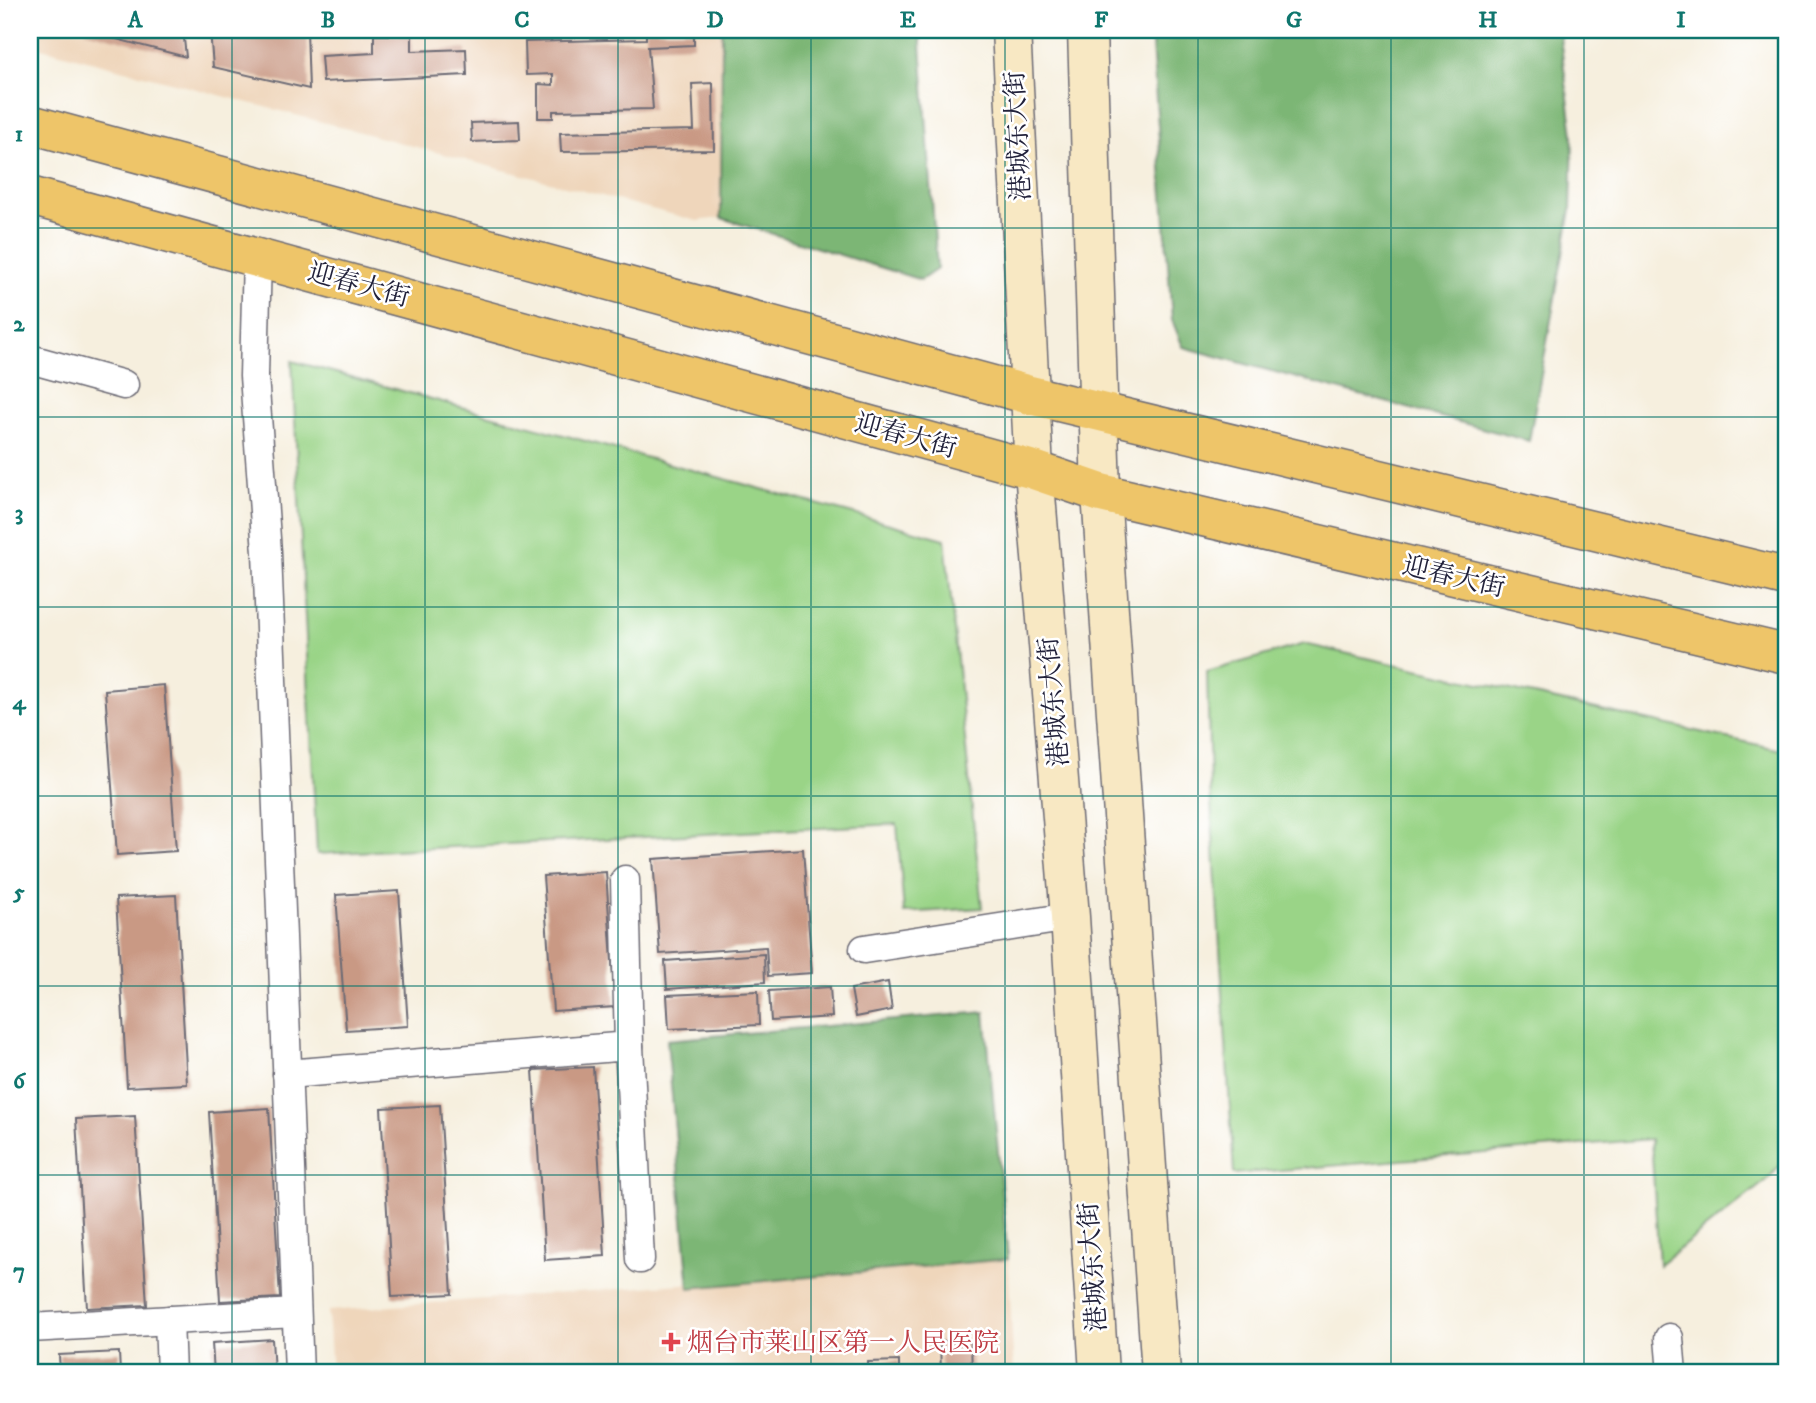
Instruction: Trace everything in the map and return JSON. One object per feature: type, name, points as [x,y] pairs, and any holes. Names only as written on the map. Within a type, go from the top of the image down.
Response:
[{"type":"main road","name":"港城东大街","points":[[1011,30],[1034,470],[1070,917],[1099,1373]]},
{"type":"main road","points":[[1087,30],[1101,493],[1161,1373]]},
{"type":"main road","points":[[30,124],[1030,395],[1786,577]]},
{"type":"main road","name":"迎春大街","points":[[30,196],[1034,470],[1101,493],[1786,654]]},
{"type":"street","points":[[257,257],[254,376],[268,552],[299,1373]]},
{"type":"street","points":[[30,359],[124,385]]},
{"type":"street","points":[[625,880],[629,1046],[640,1259]]},
{"type":"street","points":[[864,949],[1070,917]]},
{"type":"street","points":[[287,1074],[629,1046]]},
{"type":"street","points":[[30,1328],[296,1313]]},
{"type":"street","points":[[169,1320],[171,1373]]},
{"type":"street","points":[[1669,1338],[1672,1373]]},
{"type":"shaded area","points":[[30,30],[722,30],[721,218],[697,221],[30,45]]},
{"type":"shaded area","name":"烟台市莱山区第一人民医院","points":[[1008,1259],[1014,1373],[332,1373],[328,1311]]},
{"type":"green space","points":[[722,30],[920,30],[937,269],[921,280],[721,218]]},
{"type":"green space","points":[[1151,30],[1559,30],[1573,135],[1571,210],[1529,441],[1183,347],[1172,320]]},
{"type":"green space","points":[[292,361],[945,539],[982,908],[904,913],[897,824],[317,854]]},
{"type":"green space","points":[[1304,644],[1786,751],[1786,1159],[1767,1180],[1659,1265],[1651,1139],[1234,1174],[1210,786],[1207,672]]},
{"type":"green space","points":[[985,1012],[1008,1259],[689,1288],[667,1040]]},
{"type":"building","points":[[86,30],[183,30],[186,57],[85,31]]},
{"type":"building","points":[[210,30],[307,30],[309,89],[213,67]]},
{"type":"building","points":[[646,30],[694,30],[694,45],[648,47],[653,109],[553,111],[553,118],[538,118],[538,84],[553,85],[553,74],[526,75],[525,42],[646,39]]},
{"type":"building","points":[[374,35],[412,35],[412,51],[466,49],[467,75],[323,82],[321,56],[374,53]]},
{"type":"building","points":[[713,83],[714,150],[561,152],[560,133],[694,130],[692,84]]},
{"type":"building","points":[[519,121],[520,140],[472,142],[471,123]]},
{"type":"building","points":[[164,685],[176,851],[117,855],[105,690]]},
{"type":"building","points":[[803,849],[812,973],[768,976],[766,947],[660,954],[653,859]]},
{"type":"building","points":[[606,872],[615,1007],[553,1011],[543,876]]},
{"type":"building","points":[[399,891],[408,1026],[346,1030],[336,895]]},
{"type":"building","points":[[176,895],[187,1084],[127,1087],[116,898]]},
{"type":"building","points":[[764,954],[765,982],[667,989],[665,961]]},
{"type":"building","points":[[888,982],[892,1010],[856,1017],[851,989]]},
{"type":"building","points":[[830,987],[832,1017],[771,1021],[769,991]]},
{"type":"building","points":[[758,991],[759,1025],[669,1029],[667,995]]},
{"type":"building","points":[[593,1067],[605,1256],[545,1260],[533,1070]]},
{"type":"building","points":[[440,1105],[452,1294],[392,1297],[381,1108]]},
{"type":"building","points":[[269,1108],[280,1298],[220,1301],[209,1112]]},
{"type":"building","points":[[135,1116],[147,1305],[87,1308],[76,1119]]},
{"type":"building","points":[[272,1339],[274,1373],[214,1373],[212,1343]]},
{"type":"building","points":[[940,1341],[971,1341],[972,1373],[941,1373]]},
{"type":"building","points":[[119,1352],[120,1373],[60,1373],[59,1355]]},
{"type":"building","points":[[899,1361],[899,1373],[868,1373],[868,1362]]},
{"type":"place","name":"烟台市莱山区第一人民医院","points":[[671,1342]]}]
